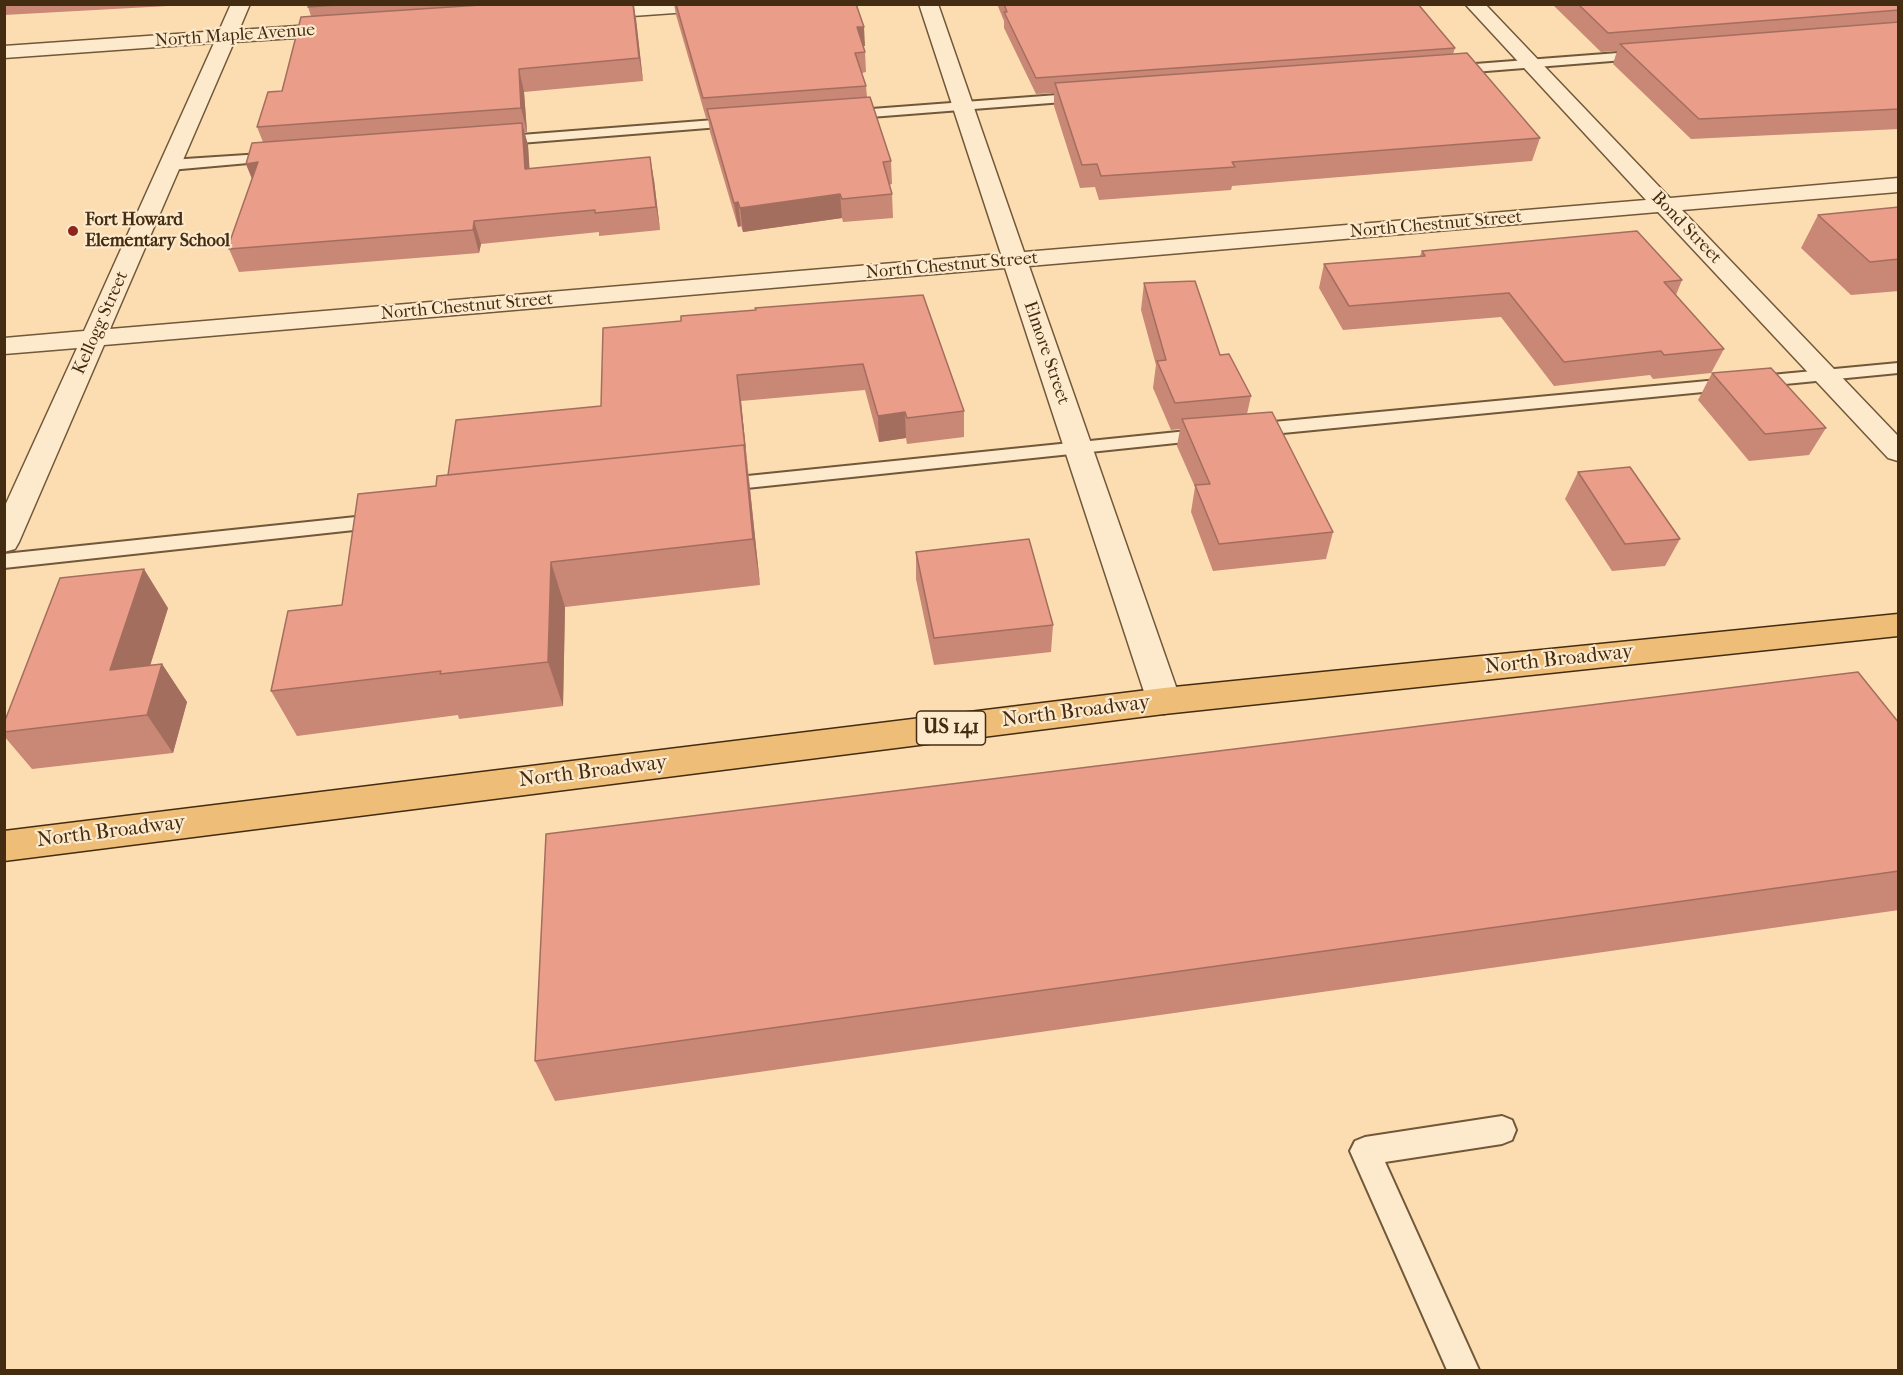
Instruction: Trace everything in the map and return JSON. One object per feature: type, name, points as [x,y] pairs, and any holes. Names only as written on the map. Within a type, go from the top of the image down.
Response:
[{"type":"main road","name":"North Broadway","points":[[4,846],[1164,701],[1899,625]]},
{"type":"street","name":"Kellogg Street","points":[[4,542],[241,4]]},
{"type":"street","points":[[573,14],[717,4]]},
{"type":"street","name":"Elmore Street","points":[[928,4],[1164,701]]},
{"type":"street","name":"Bond Street","points":[[1474,4],[1899,452]]},
{"type":"street","name":"North Maple Avenue","points":[[4,52],[358,28]]},
{"type":"street","name":"North Chestnut Street","points":[[4,346],[1899,185]]},
{"type":"lane","points":[[1436,71],[1661,53]]},
{"type":"lane","points":[[832,116],[1104,95]]},
{"type":"lane","points":[[475,142],[760,121]]},
{"type":"lane","points":[[170,165],[297,156]]},
{"type":"lane","points":[[694,488],[1078,447],[1899,368]]},
{"type":"lane","points":[[4,561],[401,519]]},
{"type":"lane","points":[[1463,1371],[1365,1151],[1502,1130]]},
{"type":"building","points":[[309,4],[350,4],[308,7]]},
{"type":"building","points":[[495,4],[633,4],[639,58],[519,69],[521,108],[257,127],[268,92],[282,91],[301,17]]},
{"type":"building","points":[[676,4],[856,4],[864,27],[857,27],[865,52],[855,53],[866,86],[703,98]]},
{"type":"building","points":[[1004,4],[1418,4],[1455,48],[1036,78],[1004,12],[1007,12]]},
{"type":"building","points":[[1578,4],[1899,4],[1899,10],[1608,33]]},
{"type":"building","points":[[1899,22],[1899,109],[1699,119],[1620,44]]},
{"type":"building","points":[[1467,53],[1540,138],[1232,162],[1235,167],[1101,176],[1097,164],[1082,165],[1055,83]]},
{"type":"building","points":[[870,97],[891,161],[883,162],[892,194],[842,199],[840,194],[740,208],[738,202],[734,203],[707,109]]},
{"type":"building","points":[[522,123],[525,169],[650,157],[656,207],[474,221],[473,230],[229,249],[258,162],[246,164],[252,143]]},
{"type":"building","points":[[1899,207],[1899,259],[1870,262],[1818,215]]},
{"type":"building","points":[[1637,231],[1682,280],[1664,282],[1724,349],[1664,355],[1661,351],[1564,362],[1509,293],[1349,306],[1324,264],[1425,256],[1422,251]]},
{"type":"building","points":[[1195,281],[1220,355],[1229,354],[1251,396],[1175,403],[1157,361],[1166,360],[1144,283]]},
{"type":"building","points":[[923,295],[964,411],[907,418],[905,412],[878,416],[863,364],[737,375],[745,447],[744,445],[448,475],[456,420],[601,406],[603,328],[681,321],[681,316],[756,310],[755,308]]},
{"type":"building","points":[[1771,368],[1826,428],[1765,434],[1712,373]]},
{"type":"building","points":[[1272,412],[1333,532],[1219,544],[1195,485],[1210,484],[1182,419]]},
{"type":"building","points":[[744,445],[753,539],[551,562],[548,662],[440,674],[441,671],[271,691],[288,611],[342,605],[358,494],[436,486],[437,476]]},
{"type":"building","points":[[1630,467],[1680,539],[1625,544],[1578,472]]},
{"type":"building","points":[[1029,539],[1053,625],[934,638],[916,552]]},
{"type":"building","points":[[144,569],[110,670],[162,664],[147,715],[4,732],[4,723],[60,578]]},
{"type":"building","points":[[1858,672],[1899,723],[1899,871],[535,1061],[546,834]]},
{"type":"place","name":"Fort Howard Elementary School","points":[[73,231]]}]
